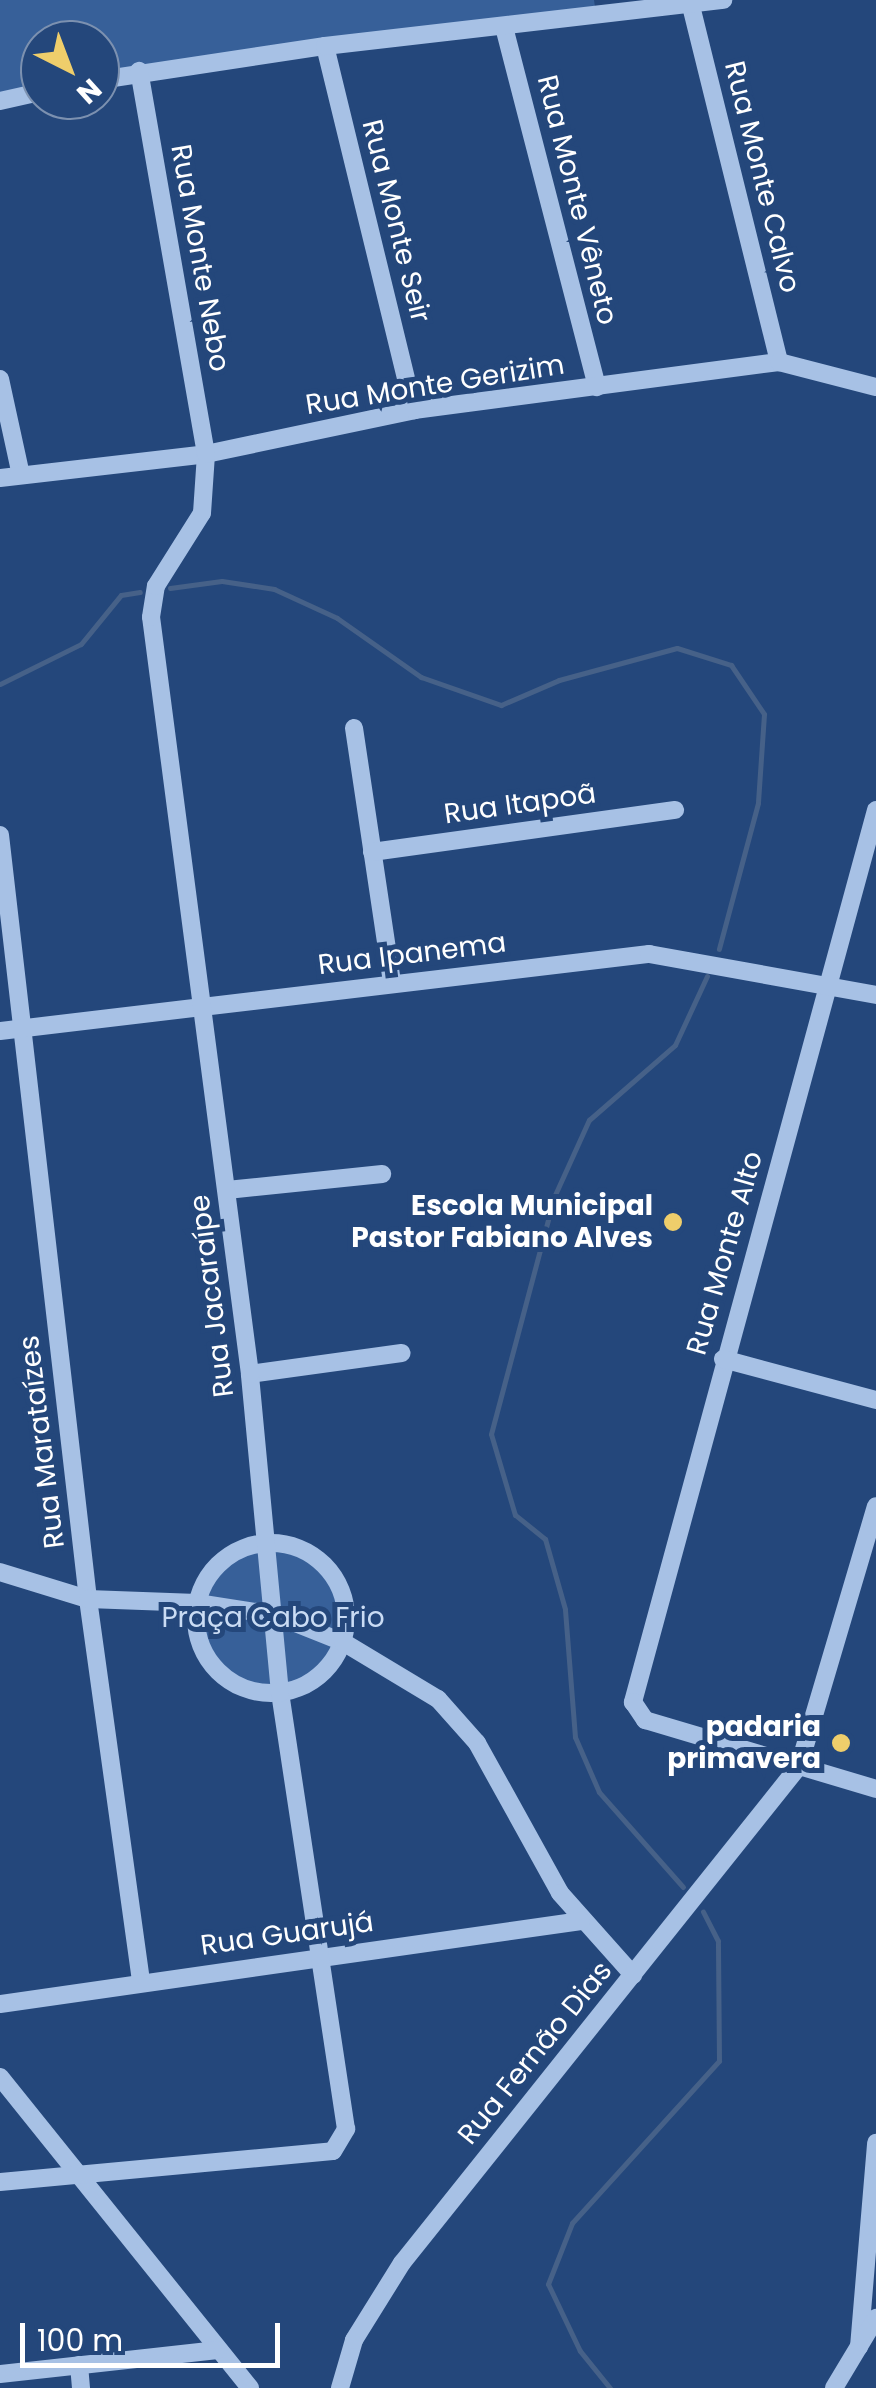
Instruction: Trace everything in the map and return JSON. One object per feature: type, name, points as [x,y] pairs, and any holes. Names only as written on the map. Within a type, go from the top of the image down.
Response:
[{"type":"street","points":[[120,76],[325,46],[723,0]]},
{"type":"street","name":"Rua Monte Calvo","points":[[692,6],[779,362]]},
{"type":"street","name":"Rua Monte Vêneto","points":[[504,28],[596,387]]},
{"type":"street","name":"Rua Monte Seir","points":[[325,46],[414,410]]},
{"type":"street","name":"Rua Monte Nebo","points":[[140,71],[206,454]]},
{"type":"street","name":"Rua Monte Gerizim","points":[[0,478],[206,454],[414,410],[779,362],[876,388]]},
{"type":"street","points":[[0,379],[21,475]]},
{"type":"street","name":"Rua Jacaraípe","points":[[79,2172],[333,2151],[342,2143],[346,2129],[280,1693],[276,1615],[206,1006],[151,616],[156,586],[202,513],[206,454]]},
{"type":"street","points":[[354,728],[392,983]]},
{"type":"street","name":"Rua Itapoã","points":[[372,852],[676,810]]},
{"type":"street","name":"Rua Monte Alto","points":[[799,1766],[636,1712],[634,1702],[723,1359],[876,810]]},
{"type":"street","name":"Rua Marataízes","points":[[0,835],[88,1599],[141,1981]]},
{"type":"street","name":"Rua Ipanema","points":[[0,1031],[649,954],[876,995]]},
{"type":"street","points":[[227,1190],[382,1174]]},
{"type":"street","points":[[250,1374],[402,1352]]},
{"type":"street","points":[[723,1359],[876,1400]]},
{"type":"street","points":[[876,1506],[799,1766],[876,1788]]},
{"type":"street","points":[[266,1543],[302,1550],[331,1572],[345,1605],[343,1642],[319,1677],[280,1693],[234,1684],[215,1670],[196,1626],[197,1603],[222,1561],[266,1543]]},
{"type":"street","points":[[0,1572],[88,1599],[197,1603],[276,1615],[343,1642],[438,1699],[461,1721],[536,1855],[582,1921],[633,1975]]},
{"type":"street","name":"Rua Fernão Dias","points":[[340,2388],[354,2340],[392,2277],[799,1766]]},
{"type":"street","name":"Rua Guarujá","points":[[0,2004],[582,1921]]},
{"type":"street","points":[[0,2076],[250,2388]]},
{"type":"street","points":[[858,2346],[876,2143]]},
{"type":"street","points":[[0,2182],[79,2172]]},
{"type":"street","points":[[834,2388],[876,2318]]},
{"type":"street","points":[[0,2374],[218,2350]]},
{"type":"street","points":[[78,2365],[81,2388]]},
{"type":"green space","points":[[0,0],[594,0],[596,14],[120,77],[120,20],[20,20],[20,91],[0,94]]},
{"type":"green space","name":"Praça Cabo Frio","points":[[273,1548],[299,1553],[322,1568],[337,1591],[342,1617],[337,1643],[322,1666],[299,1681],[273,1686],[247,1681],[224,1666],[209,1643],[204,1617],[209,1591],[224,1568],[247,1553]]},
{"type":"waterway","points":[[170,588],[222,581],[274,589],[337,618],[421,677],[501,705],[559,680],[677,648],[731,665],[764,714],[758,803],[719,949]]},
{"type":"waterway","points":[[0,684],[81,644],[121,595],[140,592]]},
{"type":"waterway","points":[[683,1887],[599,1792],[575,1737],[565,1609],[545,1539],[515,1515],[491,1434],[554,1197],[589,1120],[675,1045],[707,976]]},
{"type":"waterway","points":[[610,2388],[580,2351],[548,2284],[572,2223],[719,2061],[718,1941],[703,1912]]},
{"type":"place","name":"Escola Municipal Pastor Fabiano Alves","points":[[673,1222]]},
{"type":"place","name":"padaria primavera","points":[[841,1743]]}]
